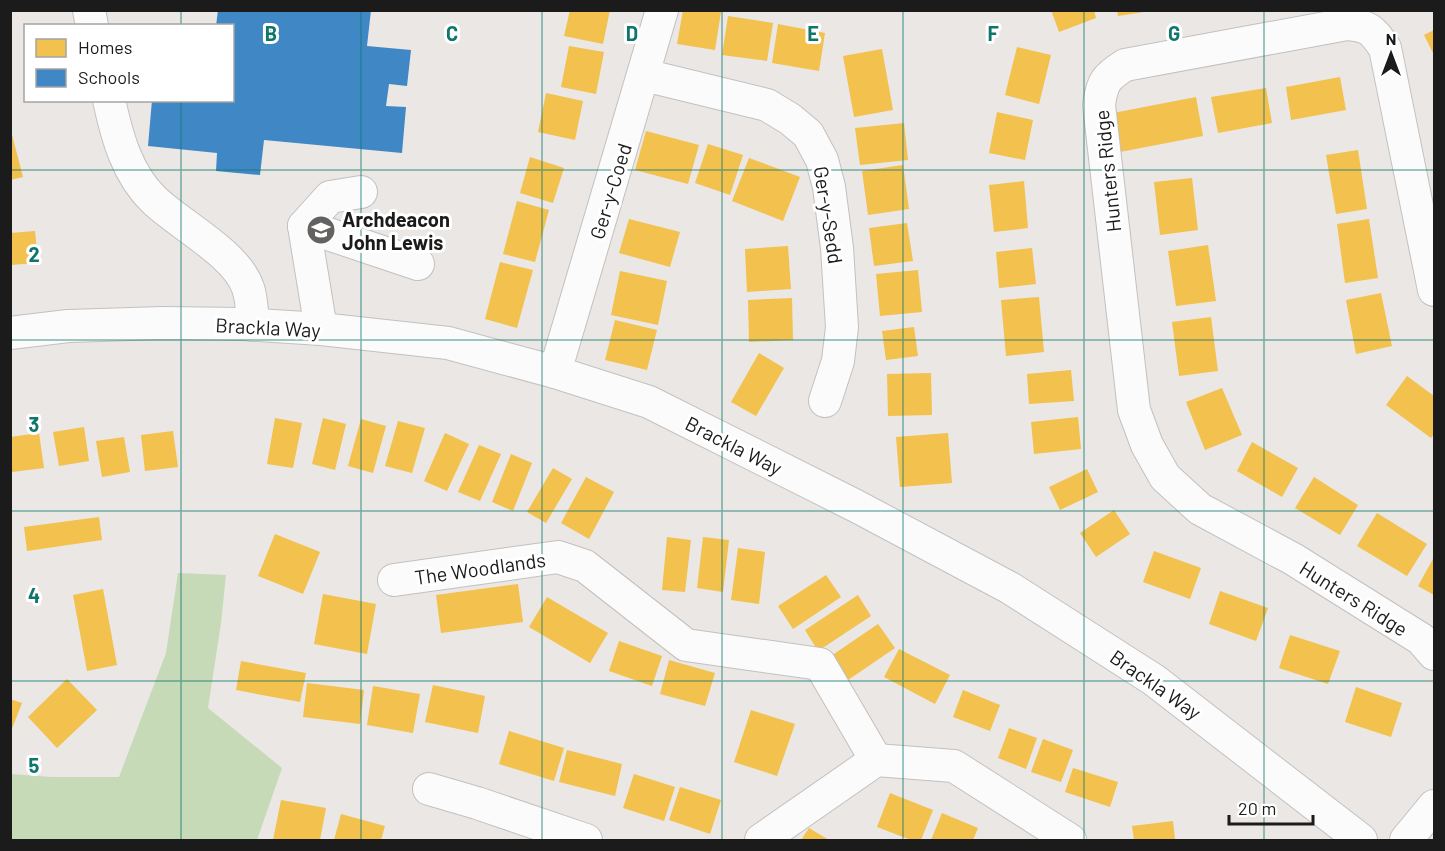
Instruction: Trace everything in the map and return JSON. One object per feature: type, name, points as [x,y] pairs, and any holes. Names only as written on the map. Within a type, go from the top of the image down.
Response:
[{"type":"street","name":"Ger-y-Coed","points":[[555,372],[662,10]]},
{"type":"street","name":"Hunters Ridge","points":[[1434,290],[1385,48],[1366,26],[1347,24],[1125,65],[1109,75],[1101,89],[1099,105],[1134,410],[1147,445],[1165,477],[1200,509],[1293,560],[1421,639],[1434,654]]},
{"type":"street","name":"Ger-y-Sedd","points":[[644,75],[767,105],[790,119],[808,134],[822,160],[829,187],[837,248],[842,327],[838,361],[825,401]]},
{"type":"street","points":[[109,102],[114,125],[128,165],[153,200],[234,264],[249,289],[254,325]]},
{"type":"street","points":[[304,226],[330,197],[361,192]]},
{"type":"street","points":[[304,226],[418,264]]},
{"type":"street","points":[[304,226],[321,329]]},
{"type":"street","name":"Brackla Way","points":[[10,333],[68,326],[163,324],[254,325],[321,329],[448,343],[555,372],[649,402],[856,506],[1010,588],[1154,680],[1361,840]]},
{"type":"street","name":"The Woodlands","points":[[394,580],[558,557],[585,566],[686,645],[820,664],[876,760]]},
{"type":"street","points":[[761,840],[876,760],[954,766],[1070,840]]},
{"type":"street","points":[[429,789],[586,840]]},
{"type":"street","points":[[1406,840],[1434,806]]},
{"type":"green space","points":[[178,573],[226,575],[208,708],[282,768],[257,840],[11,840],[11,774],[51,777],[119,777],[166,653]]},
{"type":"building: Homes","points":[[570,10],[610,10],[603,44],[564,36]]},
{"type":"building: Homes","points":[[683,10],[721,12],[715,50],[677,44]]},
{"type":"building: Homes","points":[[1051,10],[1094,10],[1096,18],[1059,32]]},
{"type":"building: Homes","points":[[1117,10],[1144,10],[1144,12],[1118,16]]},
{"type":"building: Homes","points":[[728,16],[773,23],[767,61],[722,55]]},
{"type":"building: Homes","points":[[778,24],[825,33],[819,71],[772,63]]},
{"type":"building: Homes","points":[[1434,30],[1434,55],[1424,35]]},
{"type":"building: Homes","points":[[569,46],[604,52],[596,94],[561,87]]},
{"type":"building: Homes","points":[[1017,47],[1051,55],[1039,104],[1005,95]]},
{"type":"building: Homes","points":[[882,49],[893,110],[854,117],[843,56]]},
{"type":"building: Homes","points":[[1340,77],[1346,110],[1291,120],[1286,87]]},
{"type":"building: Homes","points":[[1266,88],[1272,123],[1218,133],[1211,97]]},
{"type":"building: Homes","points":[[546,93],[583,101],[575,140],[538,132]]},
{"type":"building: Homes","points":[[1196,97],[1203,136],[1120,152],[1113,113]]},
{"type":"building: Homes","points":[[997,112],[1033,120],[1025,160],[989,153]]},
{"type":"building: Homes","points":[[904,123],[908,160],[860,165],[855,128]]},
{"type":"building: Homes","points":[[10,127],[23,177],[10,180]]},
{"type":"building: Homes","points":[[646,131],[699,145],[688,184],[635,170]]},
{"type":"building: Homes","points":[[708,144],[743,155],[730,195],[695,183]]},
{"type":"building: Homes","points":[[1358,150],[1367,209],[1336,214],[1326,155]]},
{"type":"building: Homes","points":[[530,157],[564,168],[553,203],[520,193]]},
{"type":"building: Homes","points":[[749,158],[800,177],[783,221],[732,201]]},
{"type":"building: Homes","points":[[903,165],[909,209],[868,215],[862,171]]},
{"type":"building: Homes","points":[[1192,178],[1198,230],[1160,235],[1154,182]]},
{"type":"building: Homes","points":[[1024,181],[1028,228],[994,232],[989,185]]},
{"type":"building: Homes","points":[[517,201],[549,210],[535,262],[503,254]]},
{"type":"building: Homes","points":[[629,219],[680,232],[670,267],[619,253]]},
{"type":"building: Homes","points":[[1369,219],[1378,278],[1345,283],[1337,224]]},
{"type":"building: Homes","points":[[907,223],[913,261],[874,266],[869,228]]},
{"type":"building: Homes","points":[[35,231],[38,263],[10,265],[10,233]]},
{"type":"building: Homes","points":[[1208,245],[1216,301],[1176,306],[1168,251]]},
{"type":"building: Homes","points":[[788,246],[791,289],[747,292],[745,249]]},
{"type":"building: Homes","points":[[1032,248],[1036,284],[999,288],[996,252]]},
{"type":"building: Homes","points":[[500,262],[533,270],[517,328],[485,319]]},
{"type":"building: Homes","points":[[918,270],[922,312],[880,316],[876,274]]},
{"type":"building: Homes","points":[[620,271],[667,281],[658,325],[611,315]]},
{"type":"building: Homes","points":[[1381,293],[1392,346],[1356,354],[1346,300]]},
{"type":"building: Homes","points":[[1039,297],[1044,352],[1006,356],[1001,300]]},
{"type":"building: Homes","points":[[792,298],[793,340],[749,342],[748,300]]},
{"type":"building: Homes","points":[[1211,317],[1218,371],[1179,376],[1172,322]]},
{"type":"building: Homes","points":[[615,320],[657,330],[647,370],[605,360]]},
{"type":"building: Homes","points":[[914,327],[918,356],[886,360],[882,331]]},
{"type":"building: Homes","points":[[759,353],[784,368],[756,416],[731,402]]},
{"type":"building: Homes","points":[[1071,370],[1074,401],[1029,404],[1027,374]]},
{"type":"building: Homes","points":[[931,373],[932,415],[888,416],[887,374]]},
{"type":"building: Homes","points":[[1407,376],[1434,396],[1434,434],[1431,438],[1386,405]]},
{"type":"building: Homes","points":[[1222,388],[1242,435],[1205,450],[1186,402]]},
{"type":"building: Homes","points":[[1078,417],[1081,449],[1034,454],[1031,422]]},
{"type":"building: Homes","points":[[275,418],[302,423],[293,468],[267,464]]},
{"type":"building: Homes","points":[[323,418],[346,424],[335,470],[312,464]]},
{"type":"building: Homes","points":[[361,419],[386,426],[373,473],[348,466]]},
{"type":"building: Homes","points":[[398,421],[425,428],[412,473],[385,466]]},
{"type":"building: Homes","points":[[84,427],[89,461],[59,466],[53,432]]},
{"type":"building: Homes","points":[[173,431],[178,467],[145,471],[141,435]]},
{"type":"building: Homes","points":[[39,433],[44,468],[12,472],[10,437]]},
{"type":"building: Homes","points":[[445,433],[469,444],[447,491],[424,481]]},
{"type":"building: Homes","points":[[948,433],[952,483],[900,487],[896,437]]},
{"type":"building: Homes","points":[[124,437],[130,472],[102,477],[96,441]]},
{"type":"building: Homes","points":[[1252,442],[1298,468],[1282,497],[1237,471]]},
{"type":"building: Homes","points":[[479,445],[501,454],[480,501],[458,492]]},
{"type":"building: Homes","points":[[511,454],[532,463],[513,511],[492,502]]},
{"type":"building: Homes","points":[[553,468],[572,479],[546,523],[527,512]]},
{"type":"building: Homes","points":[[1087,469],[1098,492],[1060,510],[1049,487]]},
{"type":"building: Homes","points":[[586,477],[614,492],[589,539],[561,523]]},
{"type":"building: Homes","points":[[1314,477],[1358,505],[1340,535],[1295,508]]},
{"type":"building: Homes","points":[[1114,510],[1130,534],[1096,557],[1080,533]]},
{"type":"building: Homes","points":[[1377,513],[1427,544],[1407,576],[1357,546]]},
{"type":"building: Homes","points":[[99,517],[102,540],[27,551],[24,527]]},
{"type":"building: Homes","points":[[275,534],[320,552],[303,594],[258,576]]},
{"type":"building: Homes","points":[[667,537],[691,540],[685,592],[662,590]]},
{"type":"building: Homes","points":[[703,537],[729,540],[723,592],[697,588]]},
{"type":"building: Homes","points":[[738,548],[765,552],[759,604],[731,600]]},
{"type":"building: Homes","points":[[1154,551],[1201,568],[1190,599],[1143,582]]},
{"type":"building: Homes","points":[[1434,557],[1434,595],[1418,586]]},
{"type":"building: Homes","points":[[826,575],[841,597],[793,629],[778,606]]},
{"type":"building: Homes","points":[[518,584],[523,622],[441,633],[436,595]]},
{"type":"building: Homes","points":[[103,589],[117,665],[87,671],[73,595]]},
{"type":"building: Homes","points":[[1220,591],[1268,608],[1256,641],[1209,624]]},
{"type":"building: Homes","points":[[323,594],[376,604],[367,654],[314,644]]},
{"type":"building: Homes","points":[[858,595],[871,616],[818,651],[805,630]]},
{"type":"building: Homes","points":[[547,597],[608,633],[590,663],[529,627]]},
{"type":"building: Homes","points":[[878,624],[895,648],[848,680],[831,656]]},
{"type":"building: Homes","points":[[1290,635],[1340,651],[1328,684],[1279,668]]},
{"type":"building: Homes","points":[[619,641],[662,656],[652,686],[609,671]]},
{"type":"building: Homes","points":[[899,649],[950,675],[935,704],[884,677]]},
{"type":"building: Homes","points":[[669,660],[715,673],[705,706],[660,694]]},
{"type":"building: Homes","points":[[241,661],[306,673],[300,702],[236,690]]},
{"type":"building: Homes","points":[[67,679],[97,710],[57,748],[28,717]]},
{"type":"building: Homes","points":[[307,683],[364,690],[360,724],[303,717]]},
{"type":"building: Homes","points":[[433,685],[485,696],[478,733],[425,722]]},
{"type":"building: Homes","points":[[373,686],[420,694],[413,733],[367,725]]},
{"type":"building: Homes","points":[[1356,687],[1402,703],[1391,737],[1345,722]]},
{"type":"building: Homes","points":[[963,690],[1000,705],[990,731],[953,717]]},
{"type":"building: Homes","points":[[10,699],[22,703],[11,731],[10,731]]},
{"type":"building: Homes","points":[[751,710],[795,724],[777,776],[734,762]]},
{"type":"building: Homes","points":[[1009,728],[1037,738],[1026,769],[998,758]]},
{"type":"building: Homes","points":[[509,731],[564,748],[554,781],[499,764]]},
{"type":"building: Homes","points":[[1043,739],[1073,750],[1061,782],[1031,772]]},
{"type":"building: Homes","points":[[567,750],[622,764],[615,796],[559,782]]},
{"type":"building: Homes","points":[[1073,768],[1118,782],[1110,807],[1065,792]]},
{"type":"building: Homes","points":[[634,774],[675,787],[664,821],[623,808]]},
{"type":"building: Homes","points":[[680,787],[721,800],[710,834],[669,820]]},
{"type":"building: Homes","points":[[890,793],[933,810],[921,840],[911,840],[877,827]]},
{"type":"building: Homes","points":[[281,800],[326,808],[320,840],[273,840]]},
{"type":"building: Homes","points":[[942,813],[978,828],[973,840],[931,840]]},
{"type":"building: Homes","points":[[341,814],[385,826],[381,840],[334,840]]},
{"type":"building: Homes","points":[[1173,821],[1175,840],[1134,840],[1132,826]]},
{"type":"building: Homes","points":[[809,828],[829,840],[801,840]]},
{"type":"building: Schools","points":[[218,10],[371,10],[367,46],[411,50],[407,86],[389,84],[386,106],[406,107],[402,153],[264,140],[260,175],[216,171],[217,153],[148,146],[152,102],[234,102],[234,24],[216,24]]},
{"type":"place","name":"Archdeacon John Lewis","points":[[321,230]]}]
